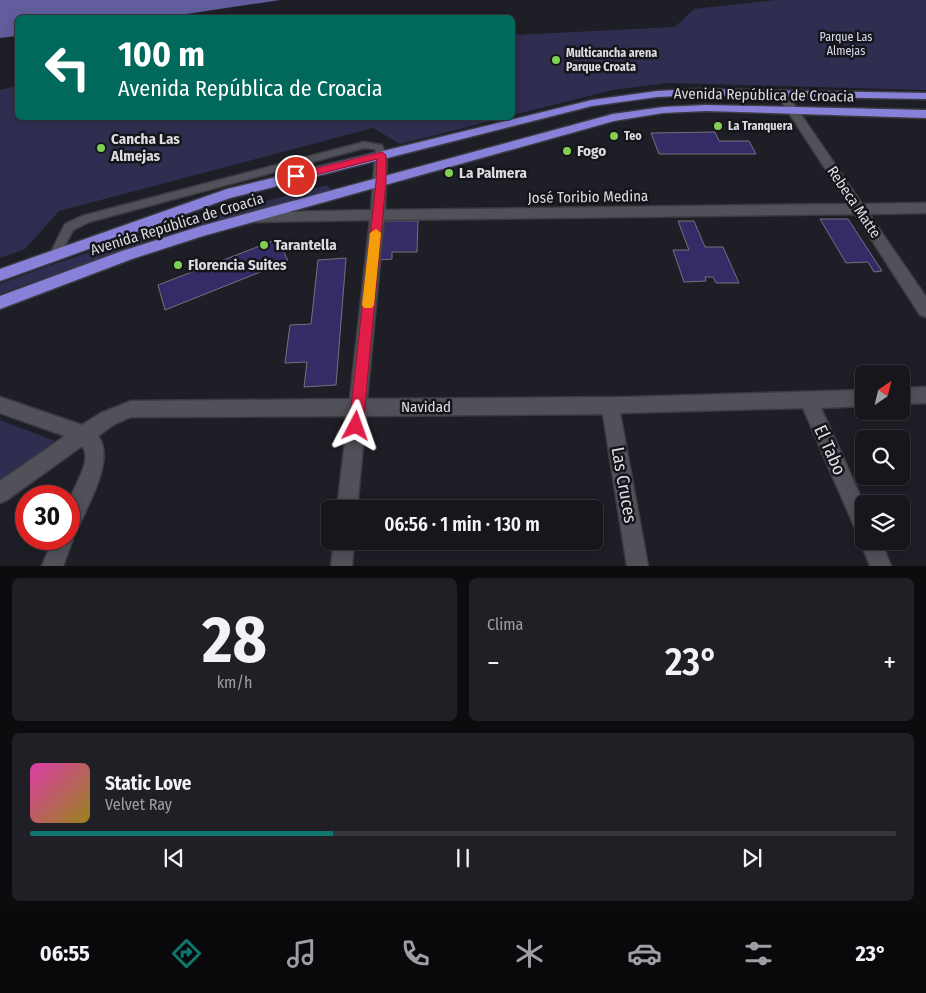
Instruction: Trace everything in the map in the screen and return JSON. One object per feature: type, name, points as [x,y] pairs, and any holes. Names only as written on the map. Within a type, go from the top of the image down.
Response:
[{"type":"highway","name":"Avenida República de Croacia","points":[[0,274],[227,194],[592,104],[626,98],[697,92],[926,96]]},
{"type":"highway","name":"Avenida República de Croacia","points":[[0,303],[127,254],[251,217],[613,118],[639,113],[706,108],[926,114]]},
{"type":"street","name":"Rebeca Matte","points":[[781,93],[926,310]]},
{"type":"street","points":[[348,500],[381,182],[382,155]]},
{"type":"street","name":"José Toribio Medina","points":[[251,217],[377,217],[926,208]]},
{"type":"street","points":[[910,396],[926,395]]},
{"type":"street","name":"Navidad","points":[[0,493],[84,434],[120,412],[139,408],[610,405],[855,398]]},
{"type":"street","name":"El Tabo","points":[[809,401],[855,506]]},
{"type":"street","points":[[0,405],[84,434],[94,448],[94,458],[90,475],[80,499]]},
{"type":"street","name":"Las Cruces","points":[[610,405],[638,566]]},
{"type":"street","points":[[52,566],[59,550]]},
{"type":"street","points":[[341,566],[343,550]]},
{"type":"street","points":[[874,550],[881,566]]},
{"type":"lane","points":[[55,254],[68,227],[86,219],[364,145],[379,147],[382,155]]},
{"type":"green space","name":"Parque Las Almejas","points":[[776,0],[926,0],[926,90],[667,83],[613,90],[515,114],[515,35],[675,27],[694,9]]},
{"type":"green space","points":[[15,86],[15,120],[495,120],[400,144],[373,128],[59,211],[25,249],[0,258],[0,90]]},
{"type":"green space","points":[[328,185],[330,190],[154,239],[0,294],[0,284],[155,230]]},
{"type":"green space","points":[[0,420],[55,441],[0,484]]},
{"type":"shaded area","points":[[0,0],[280,0],[180,15],[15,15],[15,36],[0,38]]},
{"type":"building","points":[[715,132],[719,141],[749,141],[756,154],[659,154],[651,133]]},
{"type":"building","points":[[820,219],[848,219],[882,271],[874,272],[868,262],[846,263]]},
{"type":"building","points":[[384,221],[418,221],[417,252],[392,252],[392,259],[378,260]]},
{"type":"building","points":[[678,221],[694,221],[705,247],[723,247],[739,283],[716,283],[713,277],[705,277],[706,281],[684,282],[673,250],[689,250]]},
{"type":"building","points":[[278,239],[288,261],[165,310],[158,285]]},
{"type":"building","points":[[346,258],[336,385],[304,387],[307,362],[285,363],[290,325],[311,324],[318,260]]},
{"type":"slow traffic","points":[[368,305],[376,233]]},
{"type":"place","name":"Multicancha arena Parque Croata","points":[[556,60]]},
{"type":"place","name":"La Tranquera","points":[[718,126]]},
{"type":"place","name":"Teo","points":[[614,136]]},
{"type":"place","name":"Cancha Las Almejas","points":[[101,148]]},
{"type":"place","name":"Fogo","points":[[567,151]]},
{"type":"place","name":"La Palmera","points":[[449,173]]},
{"type":"place","name":"Tarantella","points":[[264,245]]},
{"type":"place","name":"Florencia Suites","points":[[178,265]]},
{"type":"route","points":[[296,176],[382,155],[381,182],[356,426]]}]
